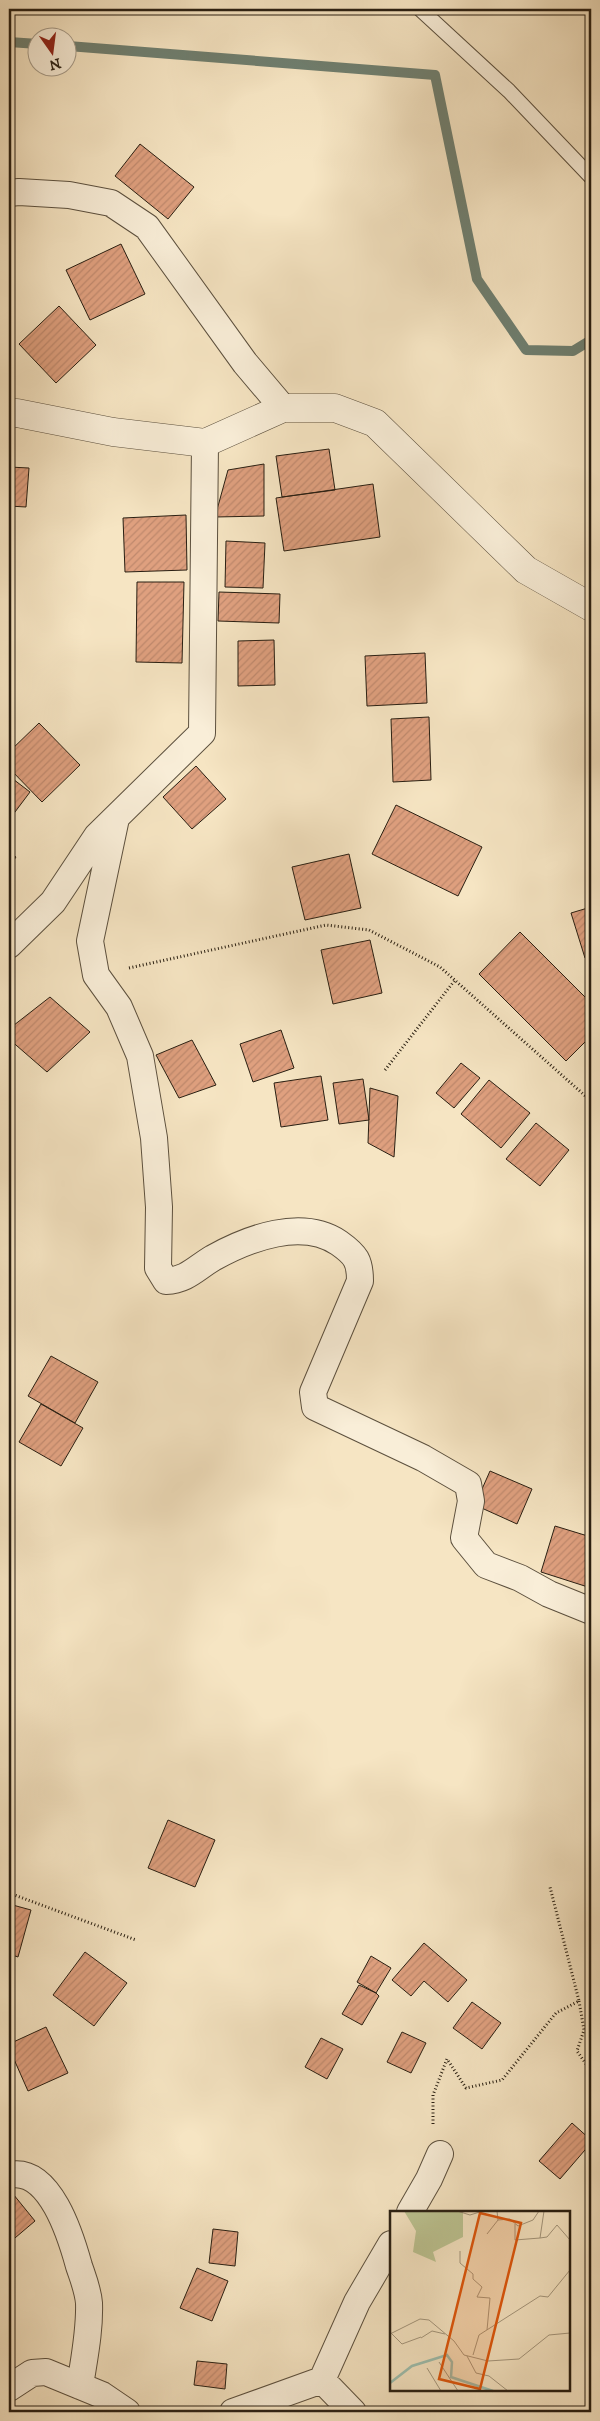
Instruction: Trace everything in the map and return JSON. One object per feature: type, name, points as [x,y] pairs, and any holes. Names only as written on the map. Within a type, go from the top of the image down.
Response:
[{"type":"street","points":[[9,193],[69,195],[111,203],[147,227],[245,363],[283,408]]},
{"type":"street","points":[[9,414],[17,413],[113,432],[205,443],[283,408],[335,408],[375,423],[526,570],[591,607]]},
{"type":"street","points":[[9,945],[53,902],[97,836],[202,733],[205,443]]},
{"type":"street","points":[[116,818],[90,941],[96,975],[119,1007],[140,1056],[154,1138],[159,1207],[158,1268],[166,1280],[180,1280],[214,1258],[263,1236],[305,1232],[328,1236],[350,1250],[360,1264],[360,1280],[314,1392],[315,1407],[423,1458],[468,1484],[470,1501],[464,1538],[486,1565],[520,1578],[549,1594],[591,1611]]},
{"type":"street","points":[[411,2211],[429,2180],[440,2154]]},
{"type":"street","points":[[9,2175],[24,2175],[33,2179],[45,2189],[60,2213],[72,2243],[89,2302],[88,2329],[92,2398]]},
{"type":"street","points":[[233,2412],[322,2380],[357,2302],[390,2246]]},
{"type":"street","points":[[9,2388],[32,2373],[46,2372],[92,2398],[127,2412]]},
{"type":"street","points":[[322,2380],[352,2412]]},
{"type":"lane","points":[[420,9],[509,91],[591,177]]},
{"type":"path","points":[[96,975],[326,925],[369,930],[440,967],[591,1101]]},
{"type":"path","points":[[386,1070],[455,980]]},
{"type":"path","points":[[550,1886],[579,2002],[584,2030],[577,2051],[591,2071]]},
{"type":"path","points":[[9,1893],[136,1940]]},
{"type":"path","points":[[440,2154],[434,2129],[433,2095],[447,2059],[466,2088],[502,2080],[556,2013],[579,2002]]},
{"type":"building","points":[[140,144],[194,187],[168,219],[115,176]]},
{"type":"building","points":[[121,244],[145,294],[90,320],[66,270]]},
{"type":"building","points":[[59,306],[96,345],[56,383],[19,344]]},
{"type":"building","points":[[329,449],[335,490],[282,497],[276,456]]},
{"type":"building","points":[[264,464],[264,516],[215,517],[228,470]]},
{"type":"building","points":[[9,467],[29,468],[26,507],[9,506]]},
{"type":"building","points":[[373,484],[380,537],[284,551],[276,498]]},
{"type":"building","points":[[186,515],[187,570],[125,572],[123,518]]},
{"type":"building","points":[[226,541],[265,543],[263,588],[225,587]]},
{"type":"building","points":[[137,582],[184,582],[182,663],[136,662]]},
{"type":"building","points":[[219,592],[280,594],[279,623],[218,621]]},
{"type":"building","points":[[274,640],[275,685],[238,686],[238,641]]},
{"type":"building","points":[[425,653],[427,703],[367,706],[365,656]]},
{"type":"building","points":[[429,717],[431,780],[393,782],[391,719]]},
{"type":"building","points":[[39,723],[80,765],[42,802],[9,768],[9,752]]},
{"type":"building","points":[[196,766],[226,799],[192,829],[163,797]]},
{"type":"building","points":[[9,776],[30,792],[9,820]]},
{"type":"building","points":[[396,805],[482,847],[458,896],[372,854]]},
{"type":"building","points":[[9,852],[16,857],[9,867]]},
{"type":"building","points":[[349,854],[361,908],[305,920],[292,867]]},
{"type":"building","points":[[591,907],[591,956],[585,958],[571,913]]},
{"type":"building","points":[[520,932],[591,1003],[591,1036],[566,1061],[479,974]]},
{"type":"building","points":[[370,940],[382,993],[333,1004],[321,950]]},
{"type":"building","points":[[50,997],[90,1032],[47,1072],[9,1039],[9,1029]]},
{"type":"building","points":[[281,1030],[294,1068],[253,1082],[240,1044]]},
{"type":"building","points":[[192,1040],[216,1085],[179,1098],[156,1055]]},
{"type":"building","points":[[461,1063],[480,1078],[454,1108],[436,1093]]},
{"type":"building","points":[[321,1076],[328,1120],[281,1127],[274,1083]]},
{"type":"building","points":[[363,1079],[369,1120],[339,1124],[333,1083]]},
{"type":"building","points":[[489,1080],[530,1113],[501,1148],[461,1114]]},
{"type":"building","points":[[370,1088],[398,1096],[394,1157],[368,1143]]},
{"type":"building","points":[[536,1123],[569,1150],[540,1186],[506,1159]]},
{"type":"building","points":[[51,1356],[98,1382],[75,1423],[28,1396]]},
{"type":"building","points":[[41,1404],[83,1428],[61,1466],[19,1442]]},
{"type":"building","points":[[490,1471],[532,1489],[517,1524],[475,1505]]},
{"type":"building","points":[[555,1526],[591,1537],[591,1588],[541,1572]]},
{"type":"building","points":[[168,1820],[215,1840],[195,1887],[148,1868]]},
{"type":"building","points":[[9,1904],[31,1910],[18,1957],[9,1954]]},
{"type":"building","points":[[424,1943],[467,1980],[448,2002],[424,1981],[411,1996],[392,1980]]},
{"type":"building","points":[[85,1952],[127,1983],[94,2026],[53,1995]]},
{"type":"building","points":[[371,1956],[391,1968],[376,1993],[357,1982]]},
{"type":"building","points":[[359,1985],[379,1996],[362,2025],[342,2014]]},
{"type":"building","points":[[472,2002],[501,2023],[482,2049],[453,2028]]},
{"type":"building","points":[[46,2027],[68,2073],[28,2091],[9,2044]]},
{"type":"building","points":[[402,2032],[426,2043],[411,2073],[387,2062]]},
{"type":"building","points":[[321,2038],[343,2049],[327,2079],[305,2067]]},
{"type":"building","points":[[572,2123],[591,2140],[591,2143],[560,2179],[539,2161]]},
{"type":"building","points":[[9,2189],[35,2221],[9,2243]]},
{"type":"building","points":[[213,2229],[238,2232],[235,2266],[209,2263]]},
{"type":"building","points":[[197,2268],[228,2281],[212,2321],[180,2308]]},
{"type":"building","points":[[197,2361],[227,2364],[225,2389],[194,2385]]},
{"type":"waterway","points":[[9,42],[28,43]]},
{"type":"waterway","points":[[78,47],[435,75],[477,279],[526,350],[573,351],[591,340]]}]
